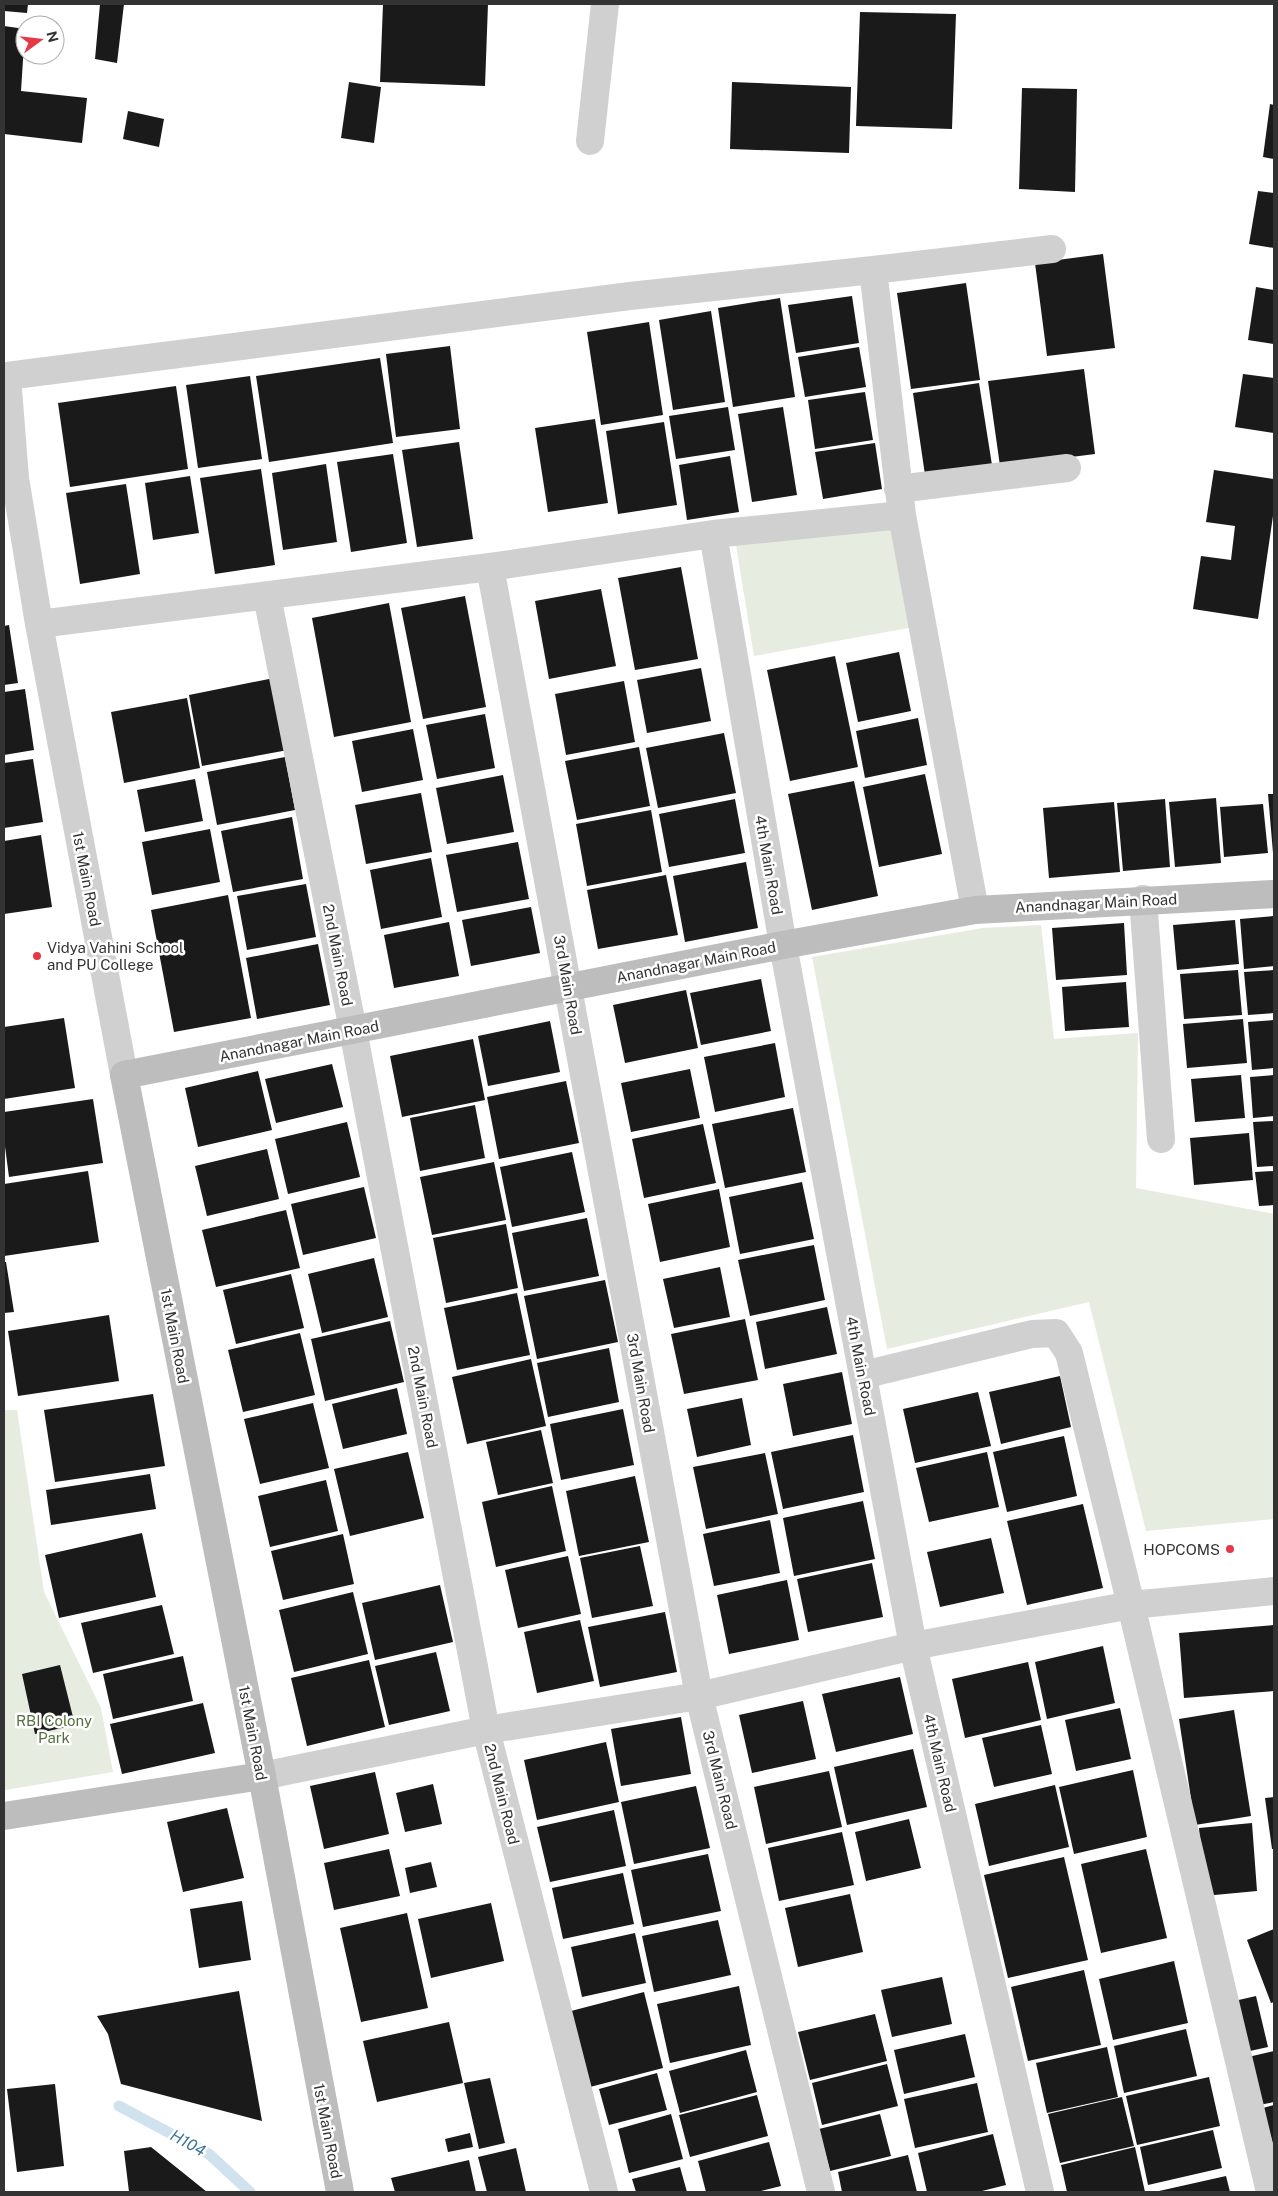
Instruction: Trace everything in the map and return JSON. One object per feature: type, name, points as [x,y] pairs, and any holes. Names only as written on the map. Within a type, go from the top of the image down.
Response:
[{"type":"street","points":[[590,142],[606,4]]},
{"type":"street","points":[[975,910],[900,502],[872,270],[1052,249]]},
{"type":"street","name":"1st Main Road","points":[[340,2192],[262,1776],[124,1075],[39,624],[15,478],[7,376],[630,296],[872,270]]},
{"type":"street","points":[[39,624],[490,567],[713,534],[900,502],[1067,468]]},
{"type":"street","name":"4th Main Road","points":[[713,534],[783,945],[913,1646],[1040,2192]]},
{"type":"street","name":"3rd Main Road","points":[[490,567],[699,1696],[821,2192]]},
{"type":"street","name":"2nd Main Road","points":[[266,596],[353,1030],[486,1730],[604,2192]]},
{"type":"street","name":"Anandnagar Main Road","points":[[124,1075],[783,945],[975,910],[1143,899],[1274,894]]},
{"type":"street","points":[[1143,899],[1161,1139]]},
{"type":"street","points":[[863,1375],[1032,1334],[1056,1333],[1069,1353],[1131,1605],[1270,2192]]},
{"type":"street","points":[[4,1816],[262,1776],[486,1730],[699,1696],[913,1646],[1131,1605],[1274,1591]]},
{"type":"green space","points":[[892,529],[914,627],[754,656],[736,545]]},
{"type":"green space","points":[[1041,925],[1054,1039],[1138,1033],[1136,1188],[1274,1214],[1274,1519],[1146,1531],[1089,1302],[887,1349],[812,957],[983,928]]},
{"type":"green space","name":"RBI Colony Park","points":[[4,1410],[17,1410],[44,1592],[101,1708],[113,1772],[5,1790]]},
{"type":"building","points":[[4,4],[28,4],[27,13],[4,11]]},
{"type":"building","points":[[100,4],[124,4],[117,63],[95,59]]},
{"type":"building","points":[[383,4],[488,4],[485,86],[380,82]]},
{"type":"building","points":[[860,12],[956,14],[952,129],[856,126]]},
{"type":"building","points":[[4,26],[15,28],[15,65],[23,65],[21,91],[87,98],[82,143],[4,134]]},
{"type":"building","points":[[349,82],[381,87],[374,143],[341,138]]},
{"type":"building","points":[[732,82],[851,87],[849,153],[730,149]]},
{"type":"building","points":[[1022,88],[1077,89],[1075,192],[1019,189]]},
{"type":"building","points":[[1270,104],[1274,105],[1274,159],[1263,157]]},
{"type":"building","points":[[128,111],[164,119],[159,147],[123,139]]},
{"type":"building","points":[[1258,191],[1274,193],[1274,248],[1249,244]]},
{"type":"building","points":[[1103,254],[1115,348],[1047,356],[1035,263]]},
{"type":"building","points":[[966,283],[980,380],[911,389],[897,293]]},
{"type":"building","points":[[1256,287],[1274,290],[1274,344],[1248,340]]},
{"type":"building","points":[[852,296],[859,343],[796,353],[788,305]]},
{"type":"building","points":[[780,298],[795,397],[733,407],[718,308]]},
{"type":"building","points":[[711,311],[725,402],[673,410],[659,320]]},
{"type":"building","points":[[649,322],[663,415],[601,425],[587,332]]},
{"type":"building","points":[[450,346],[460,429],[396,437],[386,354]]},
{"type":"building","points":[[859,347],[866,387],[805,397],[798,357]]},
{"type":"building","points":[[380,358],[393,443],[269,462],[256,376]]},
{"type":"building","points":[[1084,369],[1095,454],[1000,466],[988,381]]},
{"type":"building","points":[[1243,374],[1274,378],[1274,433],[1235,427]]},
{"type":"building","points":[[250,376],[262,459],[198,468],[186,385]]},
{"type":"building","points":[[979,383],[992,465],[925,475],[913,393]]},
{"type":"building","points":[[176,386],[188,469],[70,487],[58,403]]},
{"type":"building","points":[[865,392],[873,440],[815,449],[808,400]]},
{"type":"building","points":[[728,407],[735,450],[676,459],[669,416]]},
{"type":"building","points":[[783,407],[797,495],[752,502],[738,414]]},
{"type":"building","points":[[595,419],[608,503],[548,512],[535,428]]},
{"type":"building","points":[[664,422],[677,505],[618,514],[606,431]]},
{"type":"building","points":[[459,442],[473,539],[417,547],[402,450]]},
{"type":"building","points":[[875,443],[882,489],[823,499],[815,452]]},
{"type":"building","points":[[393,454],[407,543],[351,552],[337,462]]},
{"type":"building","points":[[730,456],[739,512],[687,520],[679,465]]},
{"type":"building","points":[[326,464],[337,542],[283,550],[272,473]]},
{"type":"building","points":[[261,469],[275,565],[215,574],[200,478]]},
{"type":"building","points":[[1214,470],[1274,479],[1274,509],[1258,619],[1193,609],[1201,556],[1231,560],[1235,526],[1206,522]]},
{"type":"building","points":[[190,476],[199,533],[153,540],[145,483]]},
{"type":"building","points":[[126,484],[140,574],[80,584],[66,493]]},
{"type":"building","points":[[681,567],[698,659],[635,670],[618,578]]},
{"type":"building","points":[[601,589],[616,666],[549,679],[535,601]]},
{"type":"building","points":[[465,596],[486,707],[423,719],[401,608]]},
{"type":"building","points":[[389,603],[411,722],[334,737],[312,618]]},
{"type":"building","points":[[9,625],[18,683],[4,685],[4,626]]},
{"type":"building","points":[[899,652],[911,711],[858,722],[846,663]]},
{"type":"building","points":[[835,656],[858,767],[790,781],[767,670]]},
{"type":"building","points":[[701,668],[711,721],[647,733],[637,680]]},
{"type":"building","points":[[274,678],[288,750],[202,766],[189,695]]},
{"type":"building","points":[[624,681],[635,742],[566,755],[555,694]]},
{"type":"building","points":[[25,689],[34,750],[4,755],[4,692]]},
{"type":"building","points":[[187,698],[200,768],[124,783],[111,712]]},
{"type":"building","points":[[485,714],[495,768],[437,779],[426,725]]},
{"type":"building","points":[[918,718],[927,765],[865,778],[856,731]]},
{"type":"building","points":[[413,729],[423,780],[362,792],[352,741]]},
{"type":"building","points":[[724,733],[736,793],[658,808],[646,748]]},
{"type":"building","points":[[639,747],[650,806],[577,820],[565,761]]},
{"type":"building","points":[[285,757],[295,810],[217,825],[207,772]]},
{"type":"building","points":[[33,759],[43,822],[4,828],[4,763]]},
{"type":"building","points":[[925,774],[942,854],[879,867],[863,787]]},
{"type":"building","points":[[503,775],[514,832],[447,844],[436,788]]},
{"type":"building","points":[[195,779],[203,821],[145,832],[137,790]]},
{"type":"building","points":[[854,781],[878,896],[812,910],[788,794]]},
{"type":"building","points":[[421,793],[432,852],[366,864],[355,805]]},
{"type":"building","points":[[1268,794],[1274,794],[1274,853],[1273,853]]},
{"type":"building","points":[[1216,798],[1221,863],[1175,867],[1169,802]]},
{"type":"building","points":[[735,799],[745,853],[669,867],[659,814]]},
{"type":"building","points":[[1165,799],[1170,867],[1123,871],[1117,803]]},
{"type":"building","points":[[1114,802],[1120,872],[1049,878],[1043,808]]},
{"type":"building","points":[[1263,804],[1268,853],[1224,857],[1220,807]]},
{"type":"building","points":[[651,810],[662,872],[587,886],[576,824]]},
{"type":"building","points":[[292,817],[303,879],[233,892],[221,831]]},
{"type":"building","points":[[210,829],[220,882],[152,895],[142,842]]},
{"type":"building","points":[[41,835],[52,907],[4,914],[4,841]]},
{"type":"building","points":[[518,842],[529,899],[457,912],[446,855]]},
{"type":"building","points":[[431,858],[442,917],[381,929],[370,870]]},
{"type":"building","points":[[746,862],[758,928],[685,942],[673,876]]},
{"type":"building","points":[[666,875],[678,935],[598,949],[587,890]]},
{"type":"building","points":[[306,884],[316,937],[247,950],[237,896]]},
{"type":"building","points":[[228,895],[251,1018],[174,1032],[151,910]]},
{"type":"building","points":[[531,907],[540,953],[471,966],[462,920]]},
{"type":"building","points":[[1274,916],[1274,966],[1244,969],[1240,919]]},
{"type":"building","points":[[1235,920],[1239,964],[1177,970],[1173,925]]},
{"type":"building","points":[[449,922],[459,976],[394,988],[384,935]]},
{"type":"building","points":[[1124,923],[1127,975],[1056,980],[1052,928]]},
{"type":"building","points":[[318,944],[330,1005],[257,1019],[246,958]]},
{"type":"building","points":[[1238,970],[1242,1015],[1184,1019],[1180,974]]},
{"type":"building","points":[[1274,970],[1274,1013],[1248,1015],[1244,972]]},
{"type":"building","points":[[761,979],[771,1031],[701,1045],[690,993]]},
{"type":"building","points":[[1126,982],[1129,1027],[1065,1031],[1062,987]]},
{"type":"building","points":[[686,990],[698,1048],[625,1063],[613,1005]]},
{"type":"building","points":[[64,1018],[75,1088],[4,1099],[4,1027]]},
{"type":"building","points":[[1243,1019],[1247,1063],[1187,1068],[1183,1024]]},
{"type":"building","points":[[1274,1020],[1274,1068],[1252,1070],[1248,1022]]},
{"type":"building","points":[[550,1021],[560,1072],[488,1086],[478,1036]]},
{"type":"building","points":[[473,1039],[485,1100],[402,1117],[390,1056]]},
{"type":"building","points":[[775,1043],[785,1097],[715,1112],[704,1057]]},
{"type":"building","points":[[332,1064],[343,1107],[276,1123],[265,1079]]},
{"type":"building","points":[[690,1069],[700,1118],[631,1132],[621,1083]]},
{"type":"building","points":[[258,1071],[272,1130],[198,1147],[185,1088]]},
{"type":"building","points":[[1241,1075],[1245,1118],[1195,1122],[1191,1079]]},
{"type":"building","points":[[1274,1075],[1274,1116],[1253,1118],[1250,1077]]},
{"type":"building","points":[[566,1081],[579,1143],[499,1159],[487,1097]]},
{"type":"building","points":[[93,1099],[103,1163],[9,1177],[4,1139],[4,1112]]},
{"type":"building","points":[[475,1105],[485,1158],[420,1171],[410,1118]]},
{"type":"building","points":[[793,1108],[806,1172],[725,1188],[712,1124]]},
{"type":"building","points":[[1274,1121],[1274,1166],[1257,1167],[1253,1122]]},
{"type":"building","points":[[347,1122],[360,1177],[288,1194],[275,1139]]},
{"type":"building","points":[[703,1124],[716,1183],[644,1198],[632,1139]]},
{"type":"building","points":[[1249,1133],[1253,1180],[1194,1185],[1190,1138]]},
{"type":"building","points":[[267,1149],[279,1199],[207,1216],[195,1166]]},
{"type":"building","points":[[572,1152],[585,1212],[512,1227],[500,1167]]},
{"type":"building","points":[[494,1162],[506,1220],[432,1235],[420,1177]]},
{"type":"building","points":[[88,1171],[99,1242],[4,1256],[4,1184]]},
{"type":"building","points":[[1274,1171],[1274,1205],[1259,1206],[1255,1172]]},
{"type":"building","points":[[802,1182],[814,1239],[740,1254],[729,1197]]},
{"type":"building","points":[[364,1187],[376,1238],[303,1255],[291,1204]]},
{"type":"building","points":[[719,1189],[730,1247],[660,1262],[648,1204]]},
{"type":"building","points":[[286,1210],[300,1268],[216,1287],[202,1230]]},
{"type":"building","points":[[587,1218],[599,1276],[524,1291],[512,1233]]},
{"type":"building","points":[[506,1224],[518,1288],[446,1303],[433,1238]]},
{"type":"building","points":[[814,1245],[825,1300],[750,1316],[738,1260]]},
{"type":"building","points":[[374,1258],[388,1317],[322,1333],[308,1274]]},
{"type":"building","points":[[4,1262],[6,1262],[14,1312],[4,1313]]},
{"type":"building","points":[[720,1267],[730,1317],[674,1328],[663,1279]]},
{"type":"building","points":[[291,1274],[304,1328],[236,1344],[223,1290]]},
{"type":"building","points":[[605,1280],[618,1342],[537,1359],[524,1296]]},
{"type":"building","points":[[517,1293],[530,1355],[457,1370],[444,1308]]},
{"type":"building","points":[[827,1307],[837,1354],[765,1369],[756,1322]]},
{"type":"building","points":[[109,1315],[119,1381],[18,1396],[8,1331]]},
{"type":"building","points":[[745,1319],[758,1380],[684,1394],[671,1334]]},
{"type":"building","points":[[390,1321],[404,1382],[325,1401],[311,1339]]},
{"type":"building","points":[[300,1333],[315,1395],[243,1412],[228,1350]]},
{"type":"building","points":[[609,1348],[619,1402],[548,1417],[537,1363]]},
{"type":"building","points":[[531,1359],[546,1426],[467,1444],[452,1377]]},
{"type":"building","points":[[842,1372],[852,1424],[793,1436],[783,1384]]},
{"type":"building","points":[[1060,1376],[1071,1427],[1001,1444],[989,1392]]},
{"type":"building","points":[[397,1388],[407,1434],[343,1449],[332,1404]]},
{"type":"building","points":[[978,1392],[991,1446],[915,1463],[903,1409]]},
{"type":"building","points":[[153,1394],[165,1466],[55,1482],[44,1410]]},
{"type":"building","points":[[742,1398],[751,1445],[697,1457],[687,1409]]},
{"type":"building","points":[[313,1403],[329,1468],[260,1484],[244,1419]]},
{"type":"building","points":[[623,1409],[634,1465],[561,1480],[550,1424]]},
{"type":"building","points":[[541,1430],[553,1483],[498,1495],[486,1442]]},
{"type":"building","points":[[853,1435],[864,1492],[783,1509],[771,1452]]},
{"type":"building","points":[[1064,1436],[1077,1496],[1007,1512],[993,1452]]},
{"type":"building","points":[[408,1452],[424,1518],[350,1536],[334,1469]]},
{"type":"building","points":[[987,1452],[999,1507],[929,1522],[916,1468]]},
{"type":"building","points":[[765,1453],[778,1514],[706,1529],[693,1467]]},
{"type":"building","points":[[150,1474],[156,1509],[51,1525],[46,1490]]},
{"type":"building","points":[[635,1476],[649,1542],[579,1556],[566,1491]]},
{"type":"building","points":[[326,1480],[338,1531],[270,1547],[258,1496]]},
{"type":"building","points":[[552,1486],[566,1551],[496,1567],[482,1502]]},
{"type":"building","points":[[863,1501],[875,1559],[794,1576],[783,1518]]},
{"type":"building","points":[[1083,1504],[1103,1588],[1027,1605],[1007,1521]]},
{"type":"building","points":[[770,1520],[780,1573],[714,1586],[703,1534]]},
{"type":"building","points":[[142,1533],[156,1597],[59,1618],[45,1555]]},
{"type":"building","points":[[343,1534],[354,1584],[283,1600],[271,1551]]},
{"type":"building","points":[[991,1538],[1004,1593],[940,1607],[927,1552]]},
{"type":"building","points":[[640,1546],[653,1606],[592,1618],[580,1558]]},
{"type":"building","points":[[568,1556],[581,1614],[518,1628],[505,1570]]},
{"type":"building","points":[[872,1563],[883,1617],[808,1632],[797,1579]]},
{"type":"building","points":[[787,1580],[799,1640],[729,1654],[717,1595]]},
{"type":"building","points":[[440,1585],[453,1642],[375,1660],[362,1603]]},
{"type":"building","points":[[353,1592],[368,1654],[294,1672],[279,1610]]},
{"type":"building","points":[[162,1605],[174,1654],[93,1673],[81,1623]]},
{"type":"building","points":[[665,1612],[677,1672],[600,1687],[588,1627]]},
{"type":"building","points":[[580,1620],[594,1681],[537,1693],[524,1632]]},
{"type":"building","points":[[1274,1625],[1274,1691],[1184,1698],[1179,1633]]},
{"type":"building","points":[[1103,1646],[1115,1703],[1047,1719],[1035,1662]]},
{"type":"building","points":[[436,1652],[450,1711],[389,1725],[375,1666]]},
{"type":"building","points":[[183,1656],[193,1701],[113,1719],[103,1674]]},
{"type":"building","points":[[369,1660],[385,1727],[307,1746],[291,1678]]},
{"type":"building","points":[[1028,1662],[1041,1720],[965,1738],[952,1679]]},
{"type":"building","points":[[60,1665],[75,1725],[35,1734],[22,1674]]},
{"type":"building","points":[[900,1677],[913,1734],[836,1752],[822,1694]]},
{"type":"building","points":[[803,1701],[816,1759],[752,1773],[739,1715]]},
{"type":"building","points":[[203,1703],[215,1753],[122,1774],[110,1724]]},
{"type":"building","points":[[1120,1708],[1131,1759],[1076,1771],[1065,1720]]},
{"type":"building","points":[[1234,1710],[1251,1816],[1195,1825],[1179,1719]]},
{"type":"building","points":[[681,1717],[691,1774],[621,1786],[611,1729]]},
{"type":"building","points":[[1041,1725],[1052,1774],[994,1787],[982,1738]]},
{"type":"building","points":[[606,1742],[619,1802],[537,1820],[524,1760]]},
{"type":"building","points":[[913,1749],[927,1807],[847,1825],[834,1767]]},
{"type":"building","points":[[1133,1770],[1147,1837],[1074,1854],[1059,1787]]},
{"type":"building","points":[[829,1771],[842,1827],[766,1844],[754,1787]]},
{"type":"building","points":[[375,1772],[389,1834],[324,1849],[310,1786]]},
{"type":"building","points":[[433,1784],[442,1824],[405,1832],[396,1793]]},
{"type":"building","points":[[1055,1785],[1069,1847],[989,1866],[975,1804]]},
{"type":"building","points":[[696,1786],[710,1848],[634,1864],[621,1802]]},
{"type":"building","points":[[1274,1797],[1274,1849],[1272,1849],[1265,1798]]},
{"type":"building","points":[[227,1808],[244,1878],[183,1892],[167,1822]]},
{"type":"building","points":[[614,1810],[626,1866],[550,1882],[537,1827]]},
{"type":"building","points":[[909,1819],[921,1868],[866,1881],[855,1832]]},
{"type":"building","points":[[1252,1823],[1257,1891],[1204,1896],[1199,1828]]},
{"type":"building","points":[[842,1832],[854,1885],[779,1901],[768,1848]]},
{"type":"building","points":[[389,1849],[400,1896],[334,1910],[324,1863]]},
{"type":"building","points":[[1146,1849],[1167,1938],[1101,1953],[1081,1864]]},
{"type":"building","points":[[708,1854],[721,1911],[643,1927],[631,1870]]},
{"type":"building","points":[[1064,1857],[1088,1960],[1008,1978],[984,1875]]},
{"type":"building","points":[[431,1862],[437,1887],[410,1893],[405,1868]]},
{"type":"building","points":[[623,1873],[634,1924],[563,1939],[552,1888]]},
{"type":"building","points":[[850,1894],[863,1952],[798,1967],[785,1908]]},
{"type":"building","points":[[242,1901],[251,1960],[199,1968],[190,1909]]},
{"type":"building","points":[[491,1903],[504,1961],[431,1978],[418,1919]]},
{"type":"building","points":[[407,1913],[428,2008],[361,2022],[340,1928]]},
{"type":"building","points":[[718,1920],[731,1975],[654,1992],[642,1936]]},
{"type":"building","points":[[1274,1929],[1274,2002],[1271,2003],[1247,1940]]},
{"type":"building","points":[[635,1933],[646,1983],[582,1997],[571,1947]]},
{"type":"building","points":[[1174,1961],[1188,2023],[1113,2040],[1099,1979]]},
{"type":"building","points":[[1084,1970],[1101,2045],[1028,2061],[1011,1987]]},
{"type":"building","points":[[942,1977],[952,2024],[892,2037],[881,1990]]},
{"type":"building","points":[[739,1986],[751,2045],[670,2063],[657,2004]]},
{"type":"building","points":[[239,1991],[262,2121],[121,2084],[108,2034],[97,2016]]},
{"type":"building","points":[[644,1992],[663,2068],[590,2087],[571,2011]]},
{"type":"building","points":[[1256,1996],[1268,2047],[1241,2053],[1230,2002]]},
{"type":"building","points":[[875,2014],[887,2061],[810,2080],[798,2032]]},
{"type":"building","points":[[449,2022],[463,2083],[377,2102],[363,2041]]},
{"type":"building","points":[[1186,2029],[1197,2076],[1124,2093],[1114,2046]]},
{"type":"building","points":[[965,2034],[975,2077],[904,2094],[894,2050]]},
{"type":"building","points":[[1107,2047],[1118,2097],[1047,2113],[1036,2063]]},
{"type":"building","points":[[746,2050],[757,2092],[680,2113],[669,2071]]},
{"type":"building","points":[[1274,2051],[1274,2102],[1259,2105],[1248,2057]]},
{"type":"building","points":[[887,2064],[898,2106],[822,2125],[812,2083]]},
{"type":"building","points":[[657,2073],[667,2110],[609,2125],[599,2089]]},
{"type":"building","points":[[1209,2077],[1220,2126],[1137,2145],[1126,2096]]},
{"type":"building","points":[[490,2078],[505,2143],[479,2149],[464,2083]]},
{"type":"building","points":[[977,2083],[988,2132],[915,2148],[904,2099]]},
{"type":"building","points":[[55,2084],[64,2166],[17,2172],[7,2089]]},
{"type":"building","points":[[757,2095],[768,2136],[690,2157],[679,2115]]},
{"type":"building","points":[[1122,2097],[1134,2146],[1060,2163],[1048,2114]]},
{"type":"building","points":[[1274,2105],[1274,2148],[1263,2108]]},
{"type":"building","points":[[671,2114],[683,2159],[629,2173],[618,2129]]},
{"type":"building","points":[[880,2114],[891,2156],[830,2171],[819,2129]]},
{"type":"building","points":[[1213,2130],[1222,2168],[1148,2185],[1140,2147]]},
{"type":"building","points":[[470,2133],[473,2147],[448,2152],[445,2139]]},
{"type":"building","points":[[993,2134],[1006,2185],[978,2192],[927,2192],[918,2153]]},
{"type":"building","points":[[769,2142],[781,2186],[757,2192],[706,2192],[698,2161]]},
{"type":"building","points":[[151,2147],[207,2192],[129,2192],[124,2151]]},
{"type":"building","points":[[1135,2147],[1145,2192],[1067,2192],[1061,2165]]},
{"type":"building","points":[[516,2148],[526,2192],[487,2192],[478,2157]]},
{"type":"building","points":[[908,2155],[917,2192],[842,2192],[838,2172]]},
{"type":"building","points":[[469,2160],[476,2192],[395,2192],[391,2178]]},
{"type":"building","points":[[680,2167],[687,2192],[636,2192],[632,2179]]},
{"type":"building","points":[[1226,2176],[1230,2192],[1159,2192],[1159,2191]]},
{"type":"waterway","name":"H104","points":[[119,2106],[209,2154],[250,2192]]},
{"type":"place","name":"Vidya Vahini School and PU College","points":[[37,956]]},
{"type":"place","name":"HOPCOMS","points":[[1230,1549]]}]
